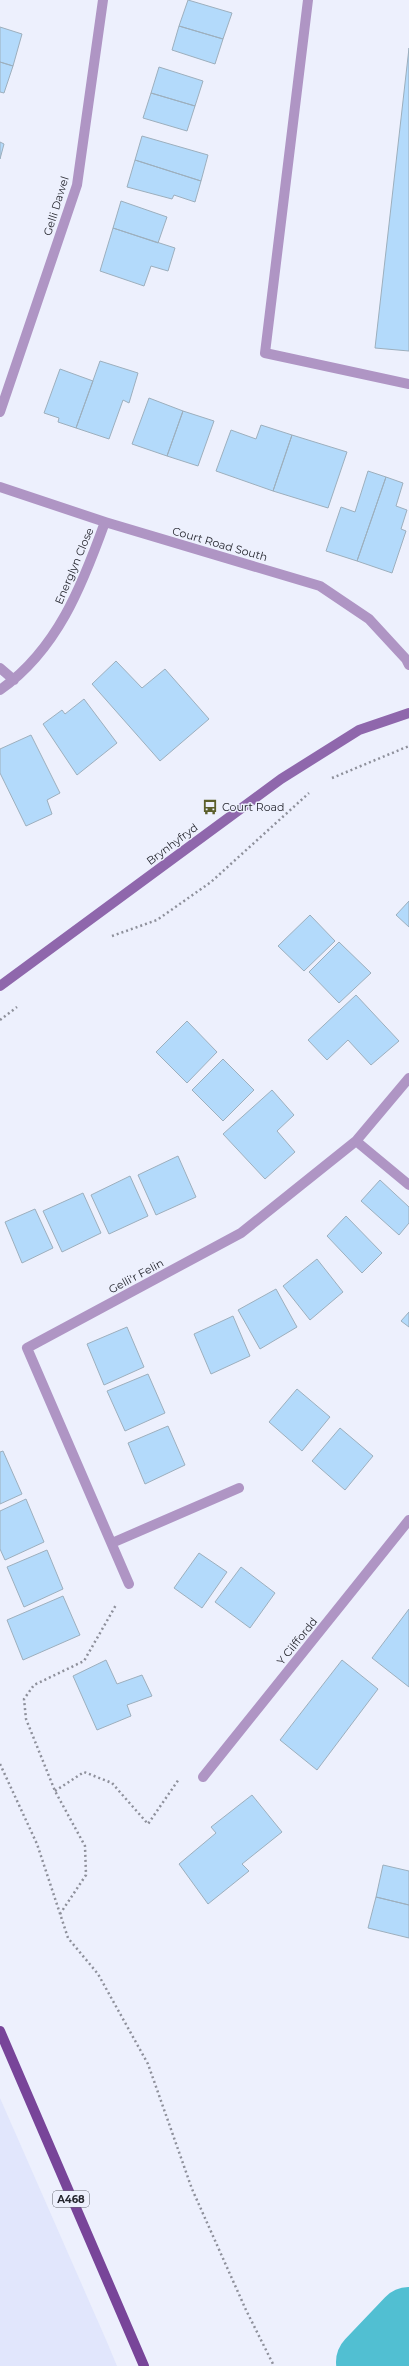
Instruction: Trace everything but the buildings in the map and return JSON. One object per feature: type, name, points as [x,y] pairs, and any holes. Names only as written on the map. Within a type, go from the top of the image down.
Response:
[{"type":"main road","name":"Brynhyfryd","points":[[0,986],[281,779],[359,730],[409,713]]},
{"type":"main road","name":"A468","points":[[0,2032],[144,2366]]},
{"type":"street","name":"Gelli Dawel","points":[[0,412],[77,185],[103,0]]},
{"type":"street","points":[[308,0],[265,353],[409,384]]},
{"type":"street","name":"Court Road South","points":[[0,487],[105,522],[320,586],[369,619],[408,659]]},
{"type":"street","name":"Energlyn Close","points":[[0,690],[14,680],[35,660],[65,618],[85,575],[105,522]]},
{"type":"street","points":[[0,668],[14,680]]},
{"type":"street","name":"Gelli'r Felin","points":[[129,1584],[27,1348],[241,1233],[356,1141],[409,1078]]},
{"type":"street","points":[[356,1141],[409,1185]]},
{"type":"street","points":[[112,1543],[239,1488]]},
{"type":"street","name":"Y Cilffordd","points":[[203,1777],[409,1520]]},
{"type":"path","points":[[326,781],[409,746]]},
{"type":"path","points":[[105,941],[112,936],[157,920],[211,882],[314,789]]},
{"type":"path","points":[[0,1020],[18,1006]]},
{"type":"path","points":[[60,1914],[86,1875],[85,1846],[55,1791],[26,1720],[24,1699],[34,1685],[84,1661],[129,1584]]},
{"type":"path","points":[[0,1764],[37,1844],[68,1938],[98,1974],[148,2064],[192,2188],[246,2310],[274,2366]]},
{"type":"path","points":[[55,1791],[84,1772],[112,1783],[148,1824],[181,1775]]},
{"type":"shaded area","points":[[0,2098],[107,2342],[117,2366],[0,2366]]},
{"type":"waterway","points":[[369,2362],[409,2320]]},
{"type":"place","name":"Court Road","points":[[210,807]]}]
